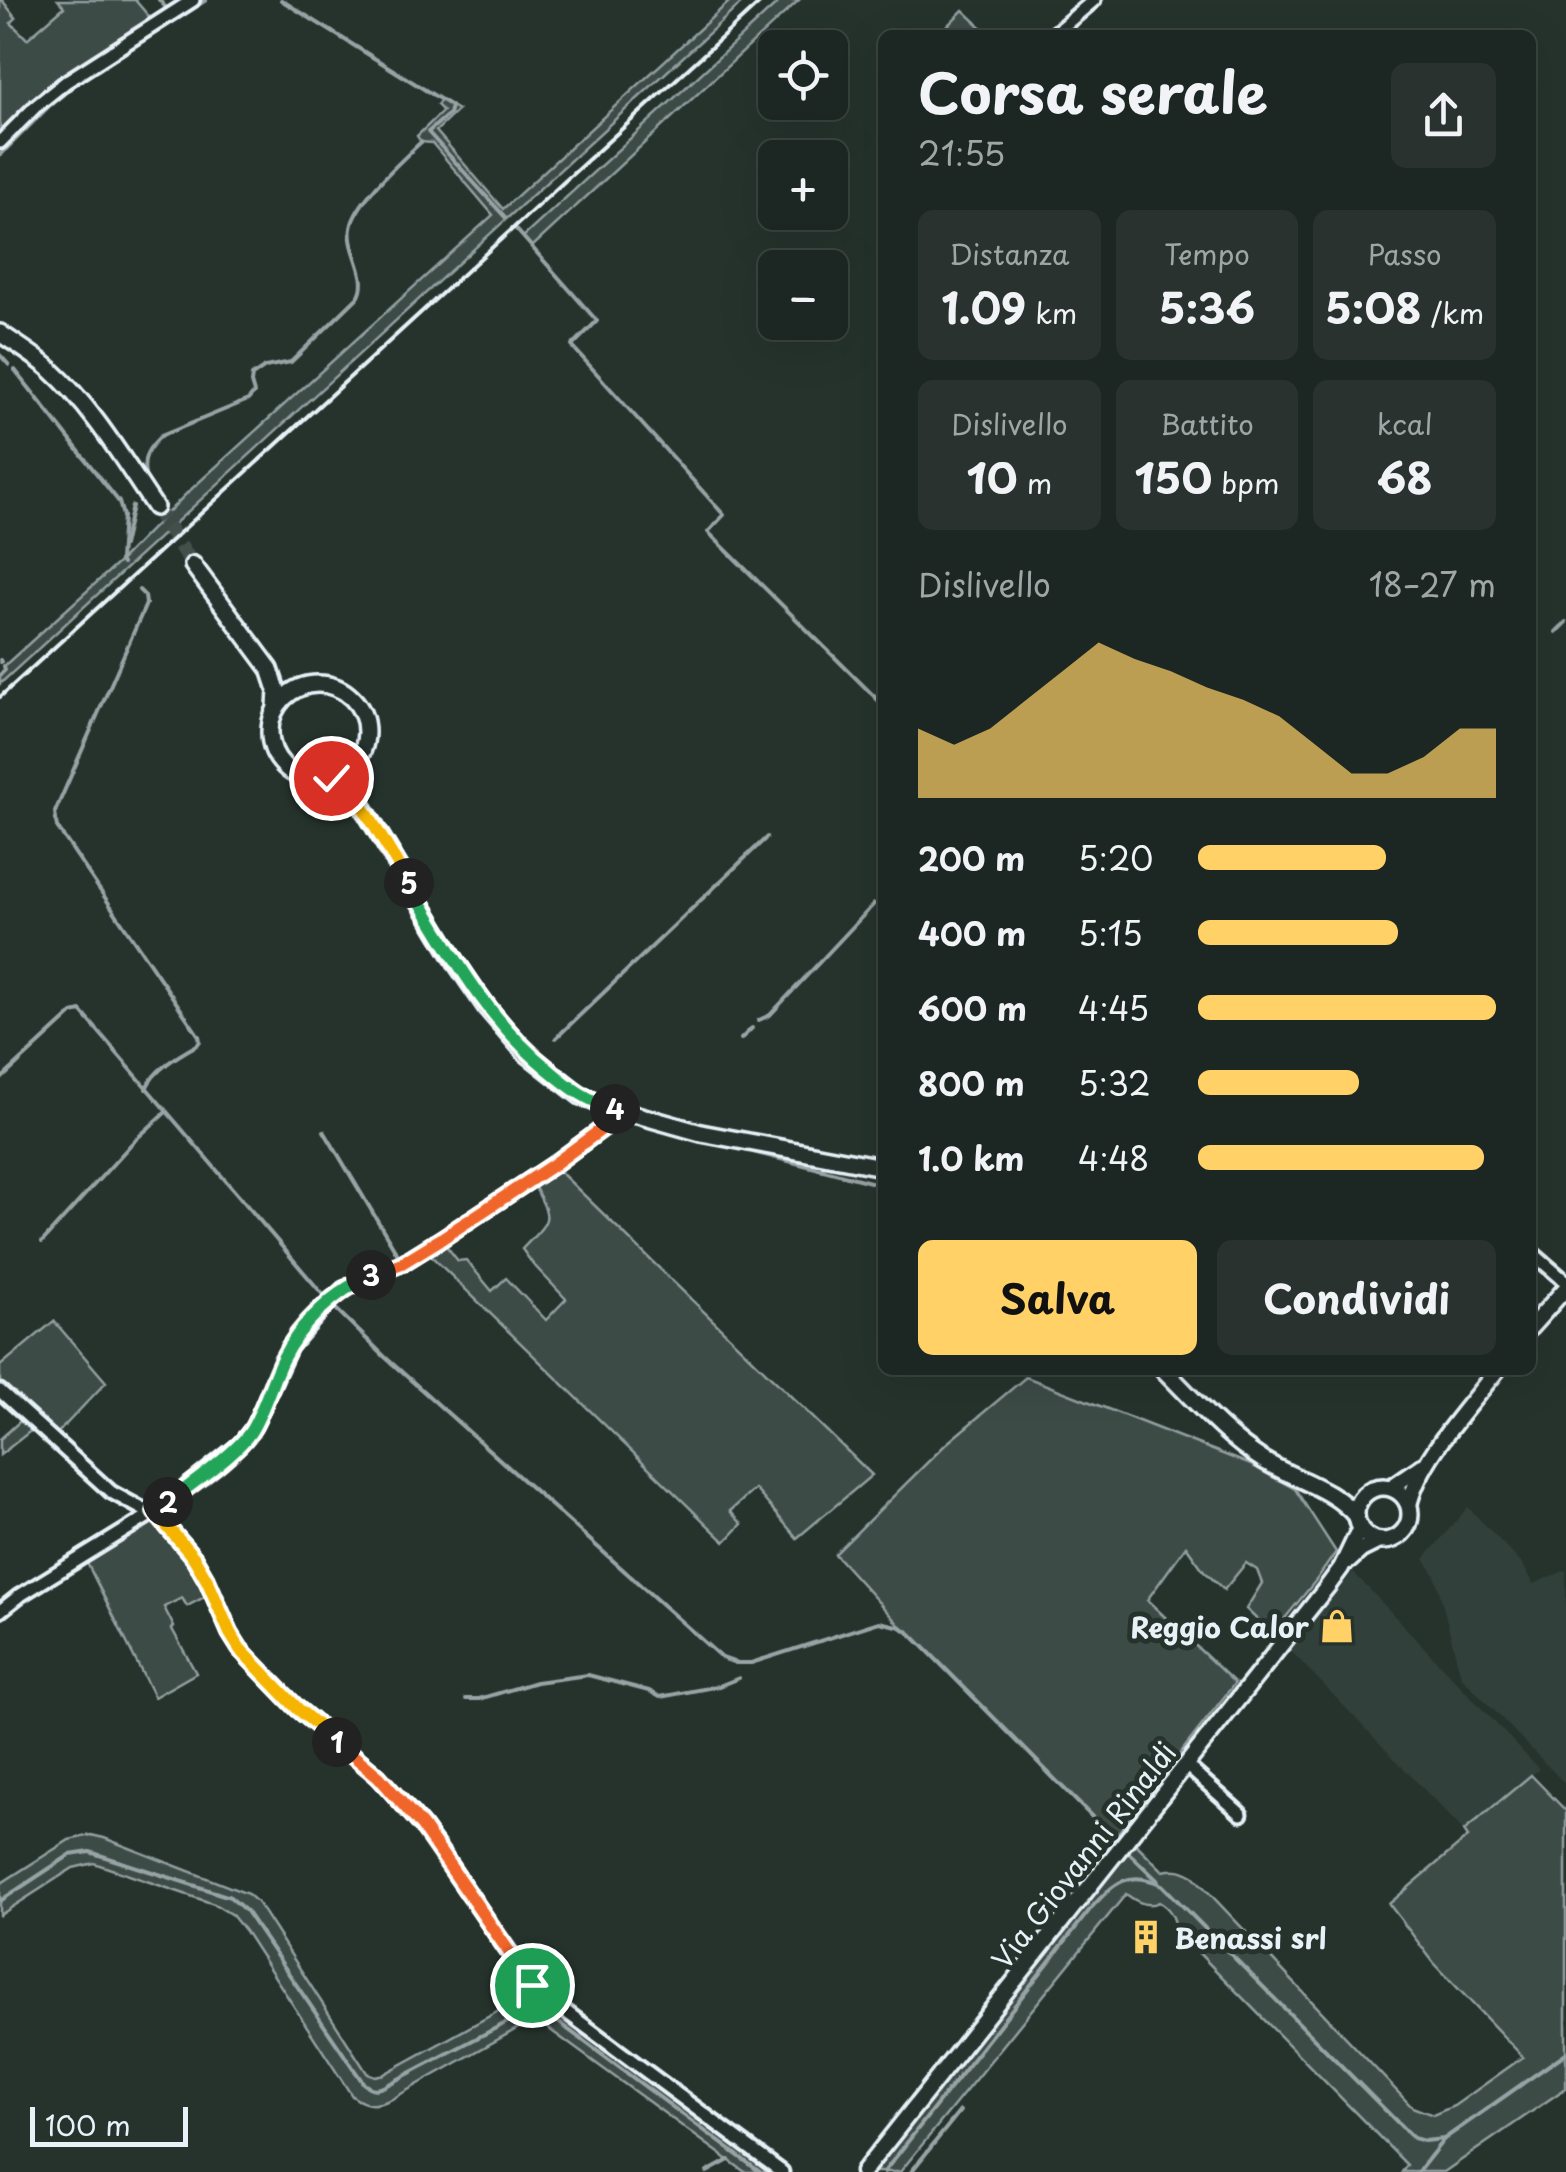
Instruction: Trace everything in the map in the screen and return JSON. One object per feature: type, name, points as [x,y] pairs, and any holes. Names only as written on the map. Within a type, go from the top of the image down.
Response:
[{"type":"main road","points":[[0,333],[50,368],[77,398],[155,507]]},
{"type":"main road","points":[[193,564],[270,670],[276,707],[269,733],[277,758],[296,776],[344,788],[360,802]]},
{"type":"main road","points":[[270,670],[304,686],[330,685],[346,693],[358,706],[365,722],[363,749],[354,764],[340,775],[322,780]]},
{"type":"main road","points":[[276,707],[288,694],[304,686]]},
{"type":"main road","points":[[354,764],[360,802],[459,967],[526,1052],[581,1096],[625,1112],[744,1142],[878,1166]]},
{"type":"main road","points":[[1174,1375],[1238,1443],[1344,1504],[1373,1540],[1390,1541],[1405,1531],[1411,1516],[1405,1498],[1390,1488],[1348,1496],[1326,1492]]},
{"type":"main road","points":[[1358,1522],[1359,1502],[1368,1492]]},
{"type":"street","points":[[0,142],[67,81],[192,0]]},
{"type":"street","points":[[1059,30],[1094,0]]},
{"type":"street","points":[[0,1611],[155,1512],[248,1435],[285,1355],[348,1286],[402,1263],[441,1239],[625,1112]]},
{"type":"street","points":[[1536,1257],[1566,1285],[1536,1321]]},
{"type":"street","points":[[1390,1488],[1426,1462],[1493,1375]]},
{"type":"street","points":[[0,1391],[111,1492],[146,1512],[155,1512],[194,1558],[240,1649],[298,1709],[379,1777],[410,1811],[532,1985],[782,2172]]},
{"type":"street","points":[[1409,1504],[1426,1462]]},
{"type":"street","name":"Via Giovanni Rinaldi","points":[[1342,1568],[1358,1522]]},
{"type":"street","name":"Via Giovanni Rinaldi","points":[[862,2172],[1342,1568],[1361,1550],[1379,1541]]},
{"type":"street","points":[[1186,1765],[1242,1814]]},
{"type":"shaded area","points":[[0,0],[16,18],[11,23],[27,39],[64,7],[58,0],[135,0],[152,20],[87,67],[82,63],[63,75],[0,134]]},
{"type":"shaded area","points":[[731,0],[745,0],[0,684],[4,666],[117,564],[186,494],[493,215],[432,143],[421,142],[417,136],[443,111],[437,105],[441,100],[458,110],[436,131],[503,209]]},
{"type":"shaded area","points":[[781,0],[799,0],[767,30],[758,30],[758,38],[532,247],[523,237]]},
{"type":"shaded area","points":[[963,10],[985,30],[943,30]]},
{"type":"shaded area","points":[[553,1165],[872,1475],[797,1538],[755,1489],[730,1511],[742,1524],[725,1542],[424,1249],[441,1239],[458,1261],[466,1260],[492,1291],[506,1278],[546,1320],[566,1299],[522,1249],[546,1217],[531,1179]]},
{"type":"shaded area","points":[[54,1321],[106,1382],[53,1438],[38,1425],[0,1455],[0,1439],[27,1415],[0,1391],[0,1366]]},
{"type":"shaded area","points":[[1026,1377],[1251,1465],[1295,1489],[1336,1552],[1272,1634],[1246,1609],[1262,1583],[1257,1570],[1246,1563],[1224,1590],[1186,1546],[1147,1600],[1235,1683],[1118,1833],[1101,1827],[901,1627],[835,1554],[946,1444]]},
{"type":"shaded area","points":[[1468,1507],[1522,1564],[1534,1584],[1566,1570],[1566,1785],[1461,1676],[1435,1575],[1424,1559]]},
{"type":"shaded area","points":[[155,1512],[212,1593],[187,1606],[182,1598],[164,1607],[196,1673],[154,1697],[84,1557]]},
{"type":"shaded area","points":[[1353,1572],[1539,1769],[1464,1831],[1290,1650]]},
{"type":"shaded area","points":[[1531,1775],[1566,1811],[1566,2088],[1444,2172],[1402,2172],[1407,2165],[1176,1930],[1166,1907],[1159,1902],[1142,1903],[1126,1894],[900,2172],[871,2172],[1133,1841],[1163,1871],[1179,1870],[1193,1876],[1412,2107],[1433,2115],[1454,2106],[1523,2057],[1434,1963],[1389,1904],[1468,1837],[1464,1831]]},
{"type":"shaded area","points":[[91,1835],[248,1894],[257,1902],[367,2073],[384,2074],[517,2001],[547,1997],[776,2172],[745,2172],[538,2021],[529,2022],[392,2099],[376,2104],[362,2102],[352,2096],[232,1915],[214,1904],[94,1863],[73,1868],[0,1915],[0,1884],[69,1840]]},
{"type":"waterway","points":[[159,0],[169,11]]},
{"type":"waterway","points":[[84,78],[206,0]]},
{"type":"waterway","points":[[281,0],[451,106],[449,114],[428,132],[505,217]]},
{"type":"waterway","points":[[0,155],[77,83]]},
{"type":"waterway","points":[[145,475],[147,453],[161,436],[248,400],[254,393],[252,376],[265,367],[291,362],[358,297],[362,281],[351,237],[354,218],[380,182],[421,142]]},
{"type":"waterway","points":[[515,228],[597,321],[572,346],[724,515],[708,532],[878,700]]},
{"type":"waterway","points":[[0,355],[9,365]]},
{"type":"waterway","points":[[15,370],[119,502],[123,516],[122,564]]},
{"type":"waterway","points":[[123,546],[132,506]]},
{"type":"waterway","points":[[139,590],[146,604],[55,812],[57,827],[199,1036],[197,1045],[160,1069],[146,1089]]},
{"type":"waterway","points":[[1556,632],[1566,622]]},
{"type":"waterway","points":[[0,675],[4,666]]},
{"type":"waterway","points":[[556,1038],[767,837]]},
{"type":"waterway","points":[[759,1020],[770,1015],[874,904]]},
{"type":"waterway","points":[[0,1080],[73,1013],[81,1011],[325,1297]]},
{"type":"waterway","points":[[741,1039],[752,1028]]},
{"type":"waterway","points":[[42,1242],[134,1141],[166,1112]]},
{"type":"waterway","points":[[324,1131],[401,1260]]},
{"type":"waterway","points":[[722,1144],[878,1184]]},
{"type":"waterway","points":[[1536,1266],[1552,1280]]},
{"type":"waterway","points":[[333,1306],[722,1658],[751,1663],[879,1622],[901,1627],[1113,1838]]},
{"type":"waterway","points":[[466,1699],[479,1699],[536,1682],[588,1675],[660,1697],[719,1686],[739,1678]]},
{"type":"waterway","points":[[0,1901],[70,1855],[90,1852],[230,1897],[246,1911],[364,2084],[377,2089],[385,2086],[519,2016],[542,2013],[760,2172]]},
{"type":"waterway","points":[[1129,1853],[1158,1881]]},
{"type":"waterway","points":[[884,2172],[1092,1907],[1115,1885],[1131,1879],[1162,1885],[1413,2138],[1444,2139],[1566,2053]]},
{"type":"waterway","points":[[911,2172],[960,2111]]},
{"type":"waterway","points":[[1418,2172],[1444,2139]]},
{"type":"waterway","points":[[707,2172],[729,2160]]},
{"type":"tunnel","points":[[155,507],[193,565]]},
{"type":"railway","points":[[0,697],[763,0]]},
{"type":"place","name":"Reggio Calor","points":[[1337,1626]]},
{"type":"place","name":"Benassi srl","points":[[1146,1937]]},
{"type":"route","points":[[331,778],[322,780],[344,788],[360,802],[459,967],[507,1031],[526,1052],[581,1096],[625,1112],[441,1239],[402,1263],[343,1289],[290,1347],[254,1426],[243,1441],[155,1512],[194,1558],[240,1649],[298,1709],[379,1777],[410,1811],[532,1985]]}]
